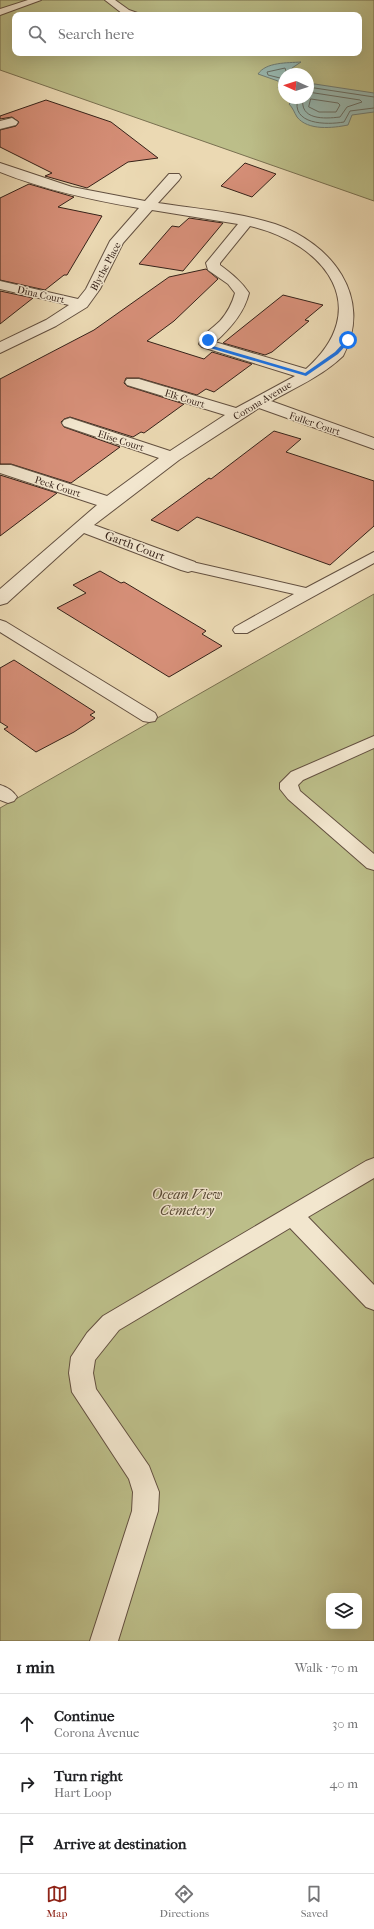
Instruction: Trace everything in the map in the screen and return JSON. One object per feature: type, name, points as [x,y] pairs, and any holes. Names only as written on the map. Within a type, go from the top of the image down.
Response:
[{"type":"street","name":"Corona Avenue","points":[[0,168],[59,188],[148,205],[247,221],[299,239],[334,260],[347,274],[356,288],[360,302],[367,312],[355,327],[348,340],[337,353],[306,374],[257,402],[172,457],[110,504],[0,599]]},
{"type":"street","name":"Blythe Place","points":[[0,348],[51,323],[82,304],[93,289],[117,240],[174,177]]},
{"type":"street","points":[[247,221],[213,263],[213,267],[233,281],[242,293],[238,307],[233,315],[208,340],[207,344],[306,374]]},
{"type":"street","name":"Dina Court","points":[[0,285],[82,304]]},
{"type":"street","name":"Elk Court","points":[[133,382],[238,414]]},
{"type":"street","name":"Fuller Court","points":[[257,402],[374,444]]},
{"type":"street","name":"Elise Court","points":[[70,423],[172,457]]},
{"type":"street","name":"Peck Court","points":[[5,469],[110,504]]},
{"type":"street","name":"Garth Court","points":[[83,527],[188,566]]},
{"type":"lane","points":[[0,12],[37,0]]},
{"type":"lane","points":[[109,0],[126,12]]},
{"type":"lane","points":[[241,630],[374,557]]},
{"type":"lane","points":[[188,566],[309,593]]},
{"type":"lane","points":[[0,625],[149,717]]},
{"type":"lane","points":[[374,741],[297,776],[289,783],[289,788],[294,795],[374,864]]},
{"type":"lane","points":[[104,1641],[145,1511],[146,1492],[140,1474],[84,1392],[81,1373],[82,1356],[112,1323],[374,1167]]},
{"type":"lane","points":[[292,1216],[374,1300]]},
{"type":"green space","points":[[0,0],[374,0],[374,201],[0,70]]},
{"type":"green space","name":"Ocean View Cemetery","points":[[374,594],[374,1641],[0,1641],[0,808]]},
{"type":"water","points":[[301,62],[292,68],[278,68],[278,81],[258,74],[266,67],[283,63]]},
{"type":"water","points":[[314,84],[374,93],[374,112],[352,115],[348,125],[321,127],[308,125],[297,117],[289,104],[314,104]]},
{"type":"building","points":[[46,100],[111,122],[158,158],[128,162],[87,188],[45,176],[52,173],[0,147],[0,130],[16,126],[19,122],[12,117],[0,119],[0,116]]},
{"type":"building","points":[[245,163],[276,174],[252,197],[221,186]]},
{"type":"building","points":[[29,184],[74,197],[58,207],[102,216],[67,275],[64,275],[45,290],[0,280],[0,198]]},
{"type":"building","points":[[189,218],[223,223],[183,271],[139,264],[172,226],[179,227]]},
{"type":"building","points":[[206,269],[218,279],[174,321],[147,341],[204,359],[212,352],[252,364],[214,392],[206,389],[197,395],[139,378],[126,378],[124,383],[127,386],[184,404],[144,433],[141,432],[133,437],[70,417],[64,419],[61,422],[64,427],[120,447],[71,483],[11,464],[0,464],[0,379],[94,330],[169,277]]},
{"type":"building","points":[[0,291],[33,298],[0,324]]},
{"type":"building","points":[[283,295],[323,305],[305,320],[309,321],[272,352],[265,355],[223,343]]},
{"type":"building","points":[[274,431],[301,439],[286,452],[374,481],[374,526],[330,565],[197,517],[178,531],[151,520],[209,478],[211,479]]},
{"type":"building","points":[[0,475],[57,493],[0,536]]},
{"type":"building","points":[[100,571],[121,583],[124,582],[206,631],[202,634],[222,646],[169,677],[57,608],[86,593],[73,585]]},
{"type":"building","points":[[14,660],[95,712],[90,715],[95,718],[74,732],[36,752],[4,729],[8,727],[0,722],[0,668]]},
{"type":"route","points":[[208,340],[207,344],[212,347],[306,374],[322,365],[337,353],[348,340]]}]
